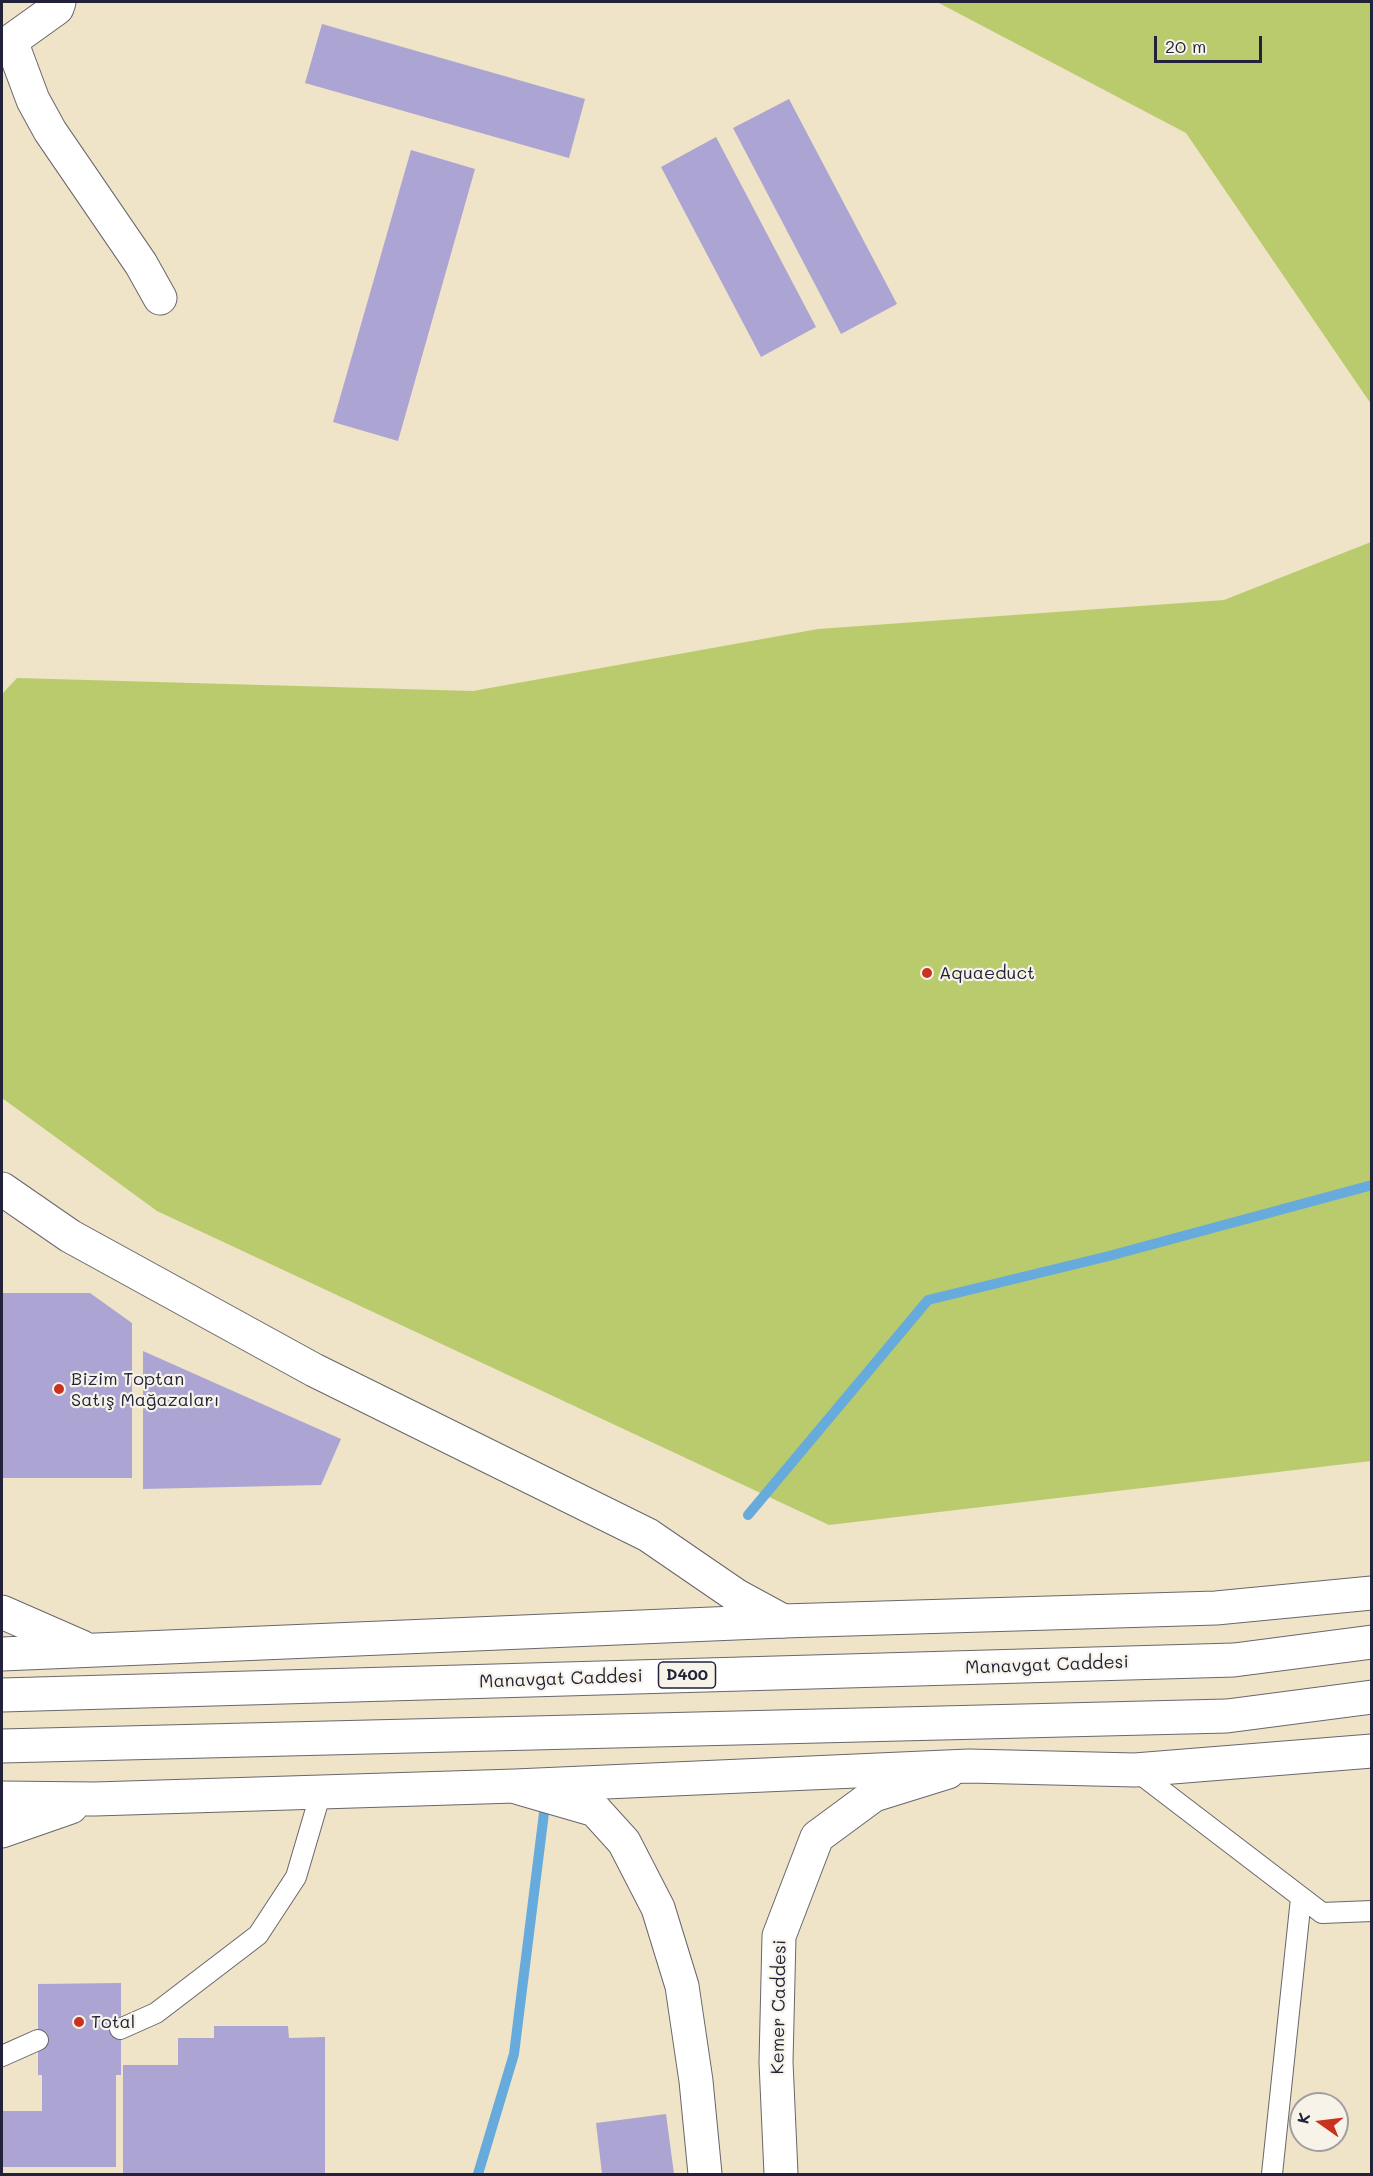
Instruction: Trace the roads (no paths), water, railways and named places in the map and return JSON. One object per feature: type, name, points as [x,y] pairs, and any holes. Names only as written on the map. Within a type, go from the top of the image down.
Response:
[{"type":"main road","points":[[59,2],[57,8],[6,43],[50,131],[141,264],[160,298]]},
{"type":"main road","points":[[2,1190],[70,1236],[314,1370],[648,1535],[737,1596],[783,1621]]},
{"type":"main road","points":[[2,1654],[783,1621],[1216,1608],[1371,1593]]},
{"type":"main road","points":[[2,1612],[89,1650]]},
{"type":"main road","name":"Manavgat Caddesi","points":[[2,1695],[1234,1660],[1371,1642]]},
{"type":"main road","points":[[2,1746],[1227,1716],[1371,1696]]},
{"type":"main road","points":[[2,1798],[95,1799],[515,1786],[969,1766],[1136,1770],[1371,1751]]},
{"type":"main road","name":"Kemer Caddesi","points":[[781,2175],[776,2062],[779,1936],[817,1837],[874,1795],[969,1766]]},
{"type":"main road","points":[[515,1786],[595,1810],[624,1842],[658,1908],[682,1986],[696,2081],[705,2175]]},
{"type":"main road","points":[[2,1831],[95,1799]]},
{"type":"lane","points":[[1136,1770],[1322,1913],[1371,1911]]},
{"type":"lane","points":[[120,2029],[156,2013],[258,1935],[296,1877],[321,1792]]},
{"type":"lane","points":[[1272,2175],[1301,1898]]},
{"type":"lane","points":[[2,2056],[38,2040]]},
{"type":"waterway","points":[[748,1515],[928,1300],[1109,1256],[1372,1185]]},
{"type":"waterway","points":[[478,2174],[514,2054],[544,1813]]},
{"type":"place","name":"Aquaeduct","points":[[927,973]]},
{"type":"place","name":"Bizim Toptan Satış Mağazaları","points":[[59,1389]]},
{"type":"place","name":"Total","points":[[79,2022]]}]
